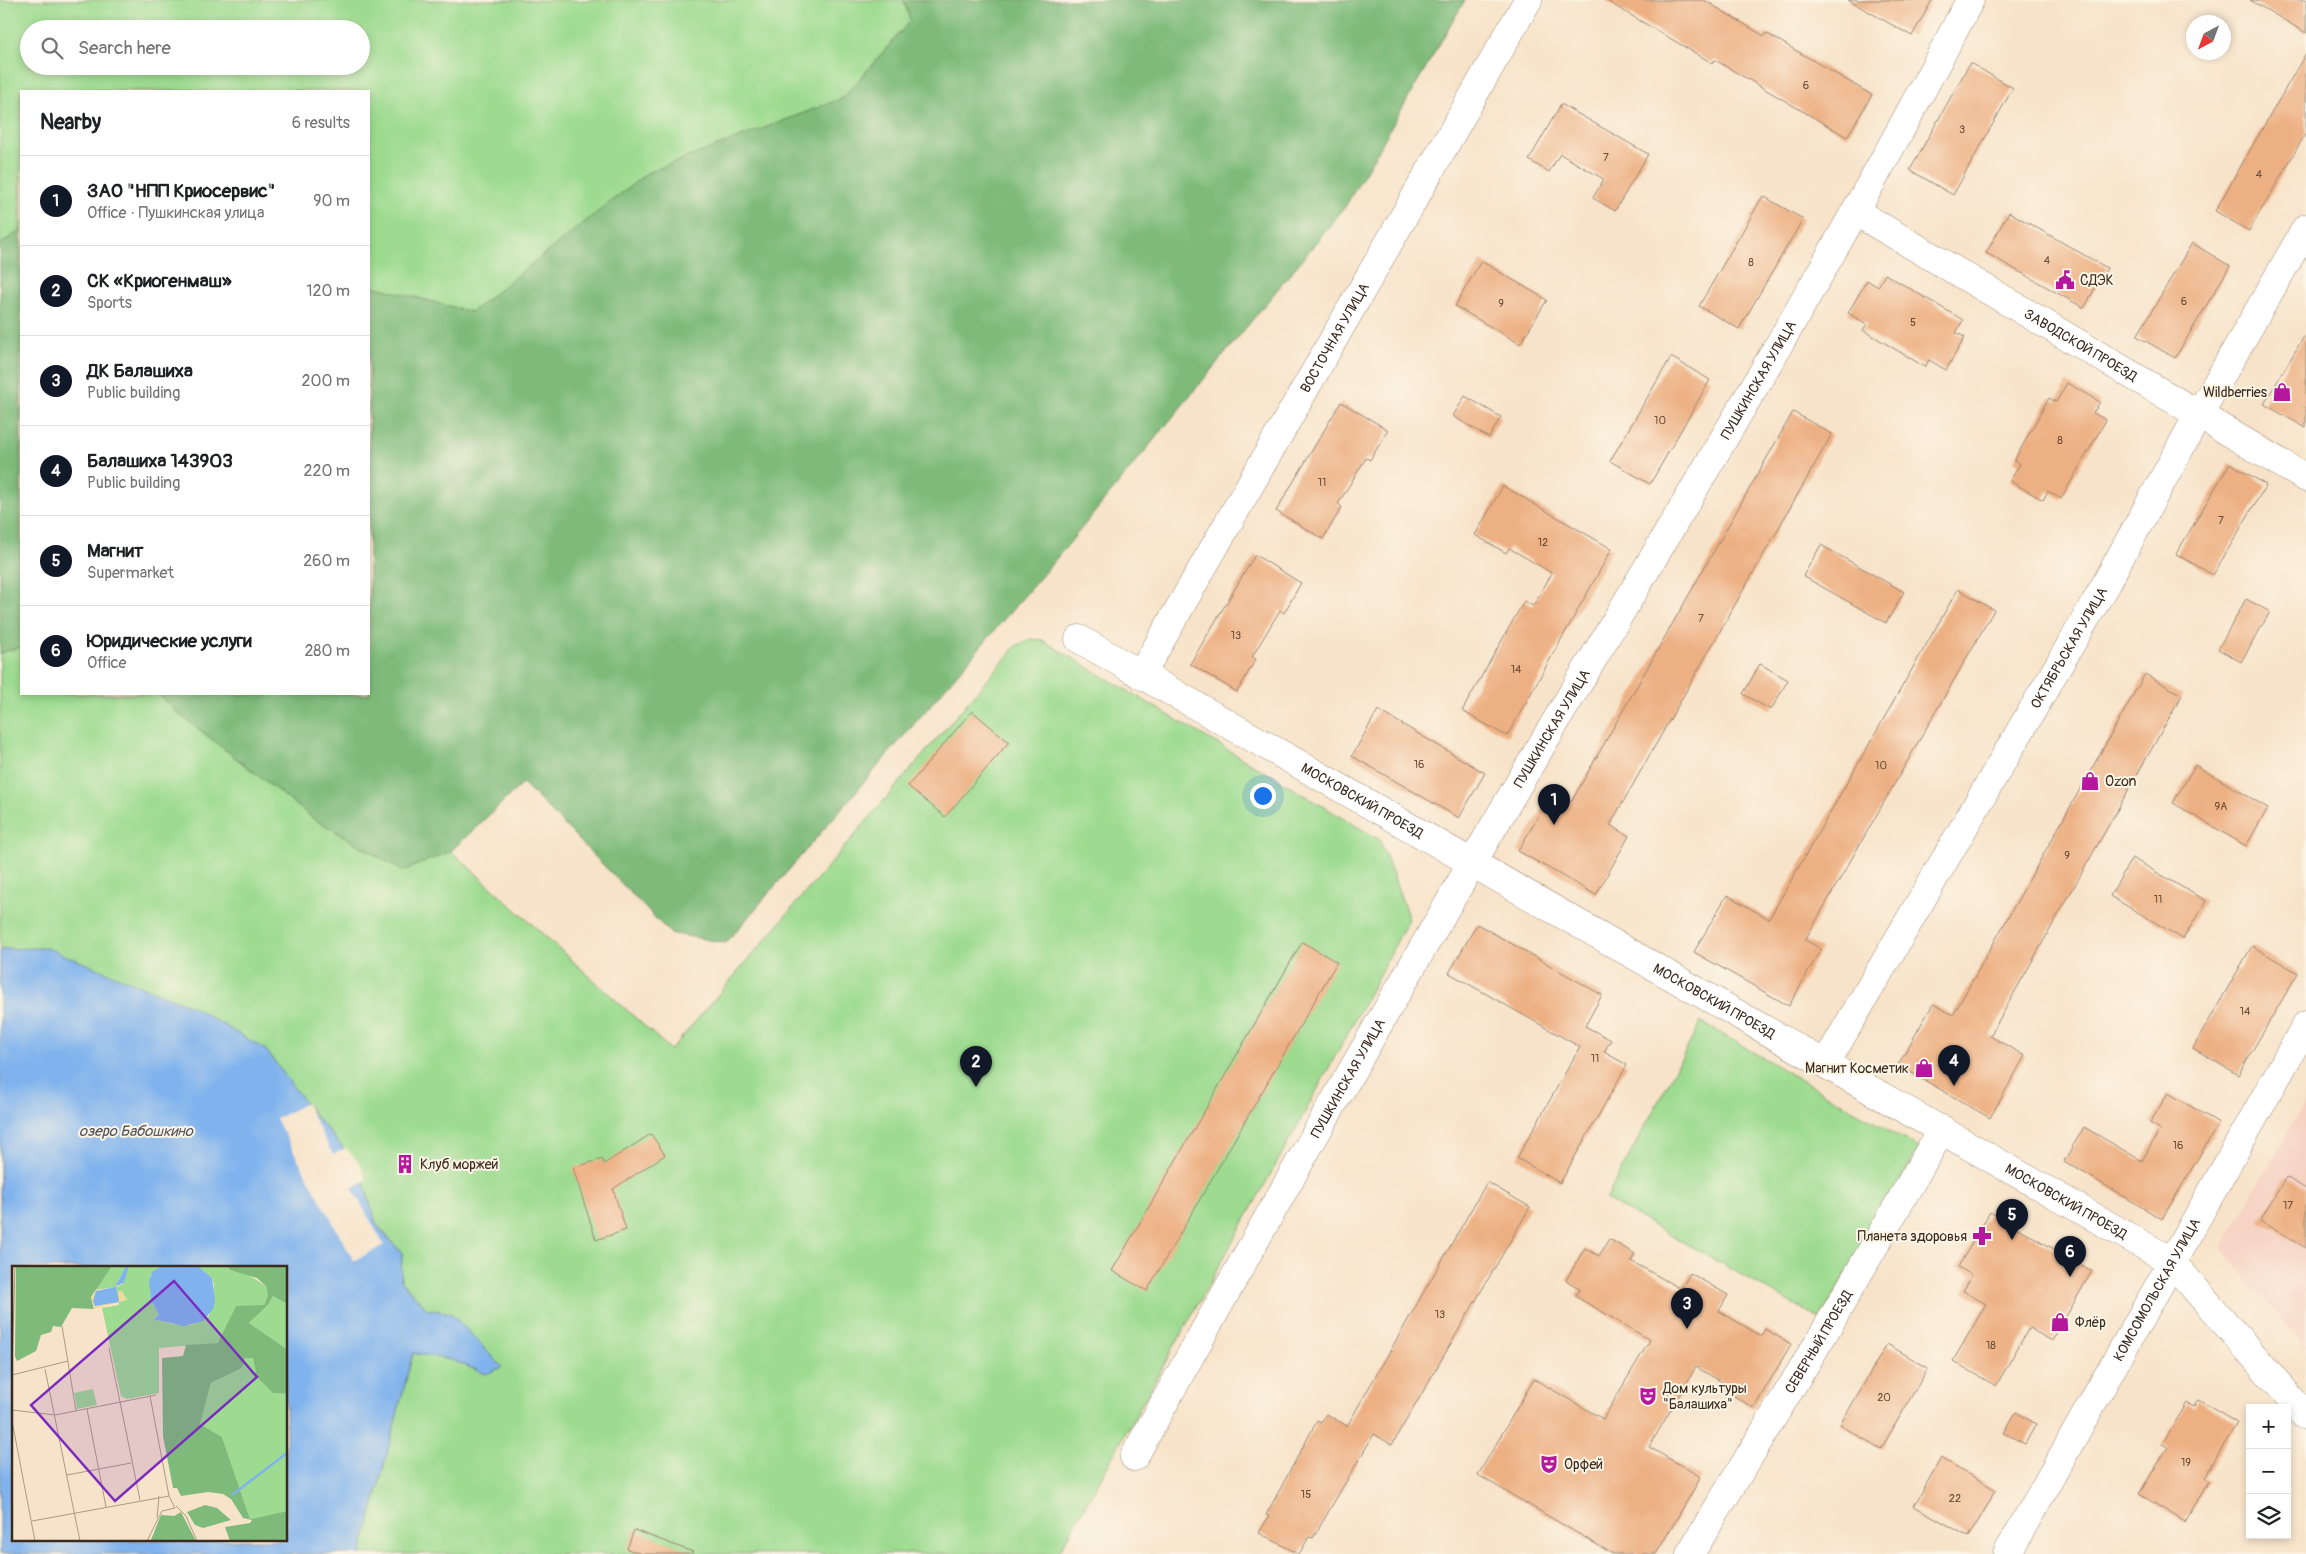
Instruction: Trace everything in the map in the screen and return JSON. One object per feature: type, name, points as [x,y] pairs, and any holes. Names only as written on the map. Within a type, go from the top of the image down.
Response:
[{"type":"street","name":"ВОСТОЧНАЯ УЛИЦА","points":[[1141,675],[1528,0]]},
{"type":"street","name":"ПУШКИНСКАЯ УЛИЦА","points":[[1134,1457],[1288,1182],[1763,374],[1856,212],[1970,0]]},
{"type":"street","name":"ЗАВОДСКОЙ ПРОЕЗД","points":[[1856,212],[2306,478]]},
{"type":"street","name":"ОКТЯБРЬСКАЯ УЛИЦА","points":[[1826,1063],[2099,596],[2199,414],[2306,228]]},
{"type":"street","name":"МОСКОВСКИЙ ПРОЕЗД","points":[[1079,639],[2171,1261],[2306,1416]]},
{"type":"street","name":"КОМСОМОЛЬСКАЯ УЛИЦА","points":[[2007,1554],[2306,1025]]},
{"type":"street","name":"СЕВЕРНЫЙ ПРОЕЗД","points":[[1690,1554],[1814,1350],[1942,1129]]},
{"type":"shaded area","points":[[2306,1100],[2306,1347],[2221,1249]]},
{"type":"green space","points":[[0,0],[904,0],[910,21],[843,98],[647,173],[471,312],[370,285],[370,90],[20,90],[20,231],[0,244]]},
{"type":"green space","points":[[904,0],[1465,0],[1345,207],[1067,546],[726,943],[670,933],[523,783],[451,851],[403,871],[314,819],[173,709],[160,695],[370,695],[370,285],[471,312],[647,173],[843,98],[910,21]]},
{"type":"green space","points":[[20,231],[20,647],[0,653],[0,244]]},
{"type":"green space","points":[[1030,639],[1042,640],[1380,840],[1409,919],[1298,1125],[1058,1554],[361,1554],[413,1353],[452,1360],[486,1374],[451,1313],[427,1309],[401,1281],[402,1253],[376,1224],[359,1166],[315,1116],[47,948],[0,949],[0,653],[20,647],[20,695],[160,695],[173,709],[314,819],[402,870],[451,851],[671,1050],[1016,646]]},
{"type":"green space","points":[[1701,1022],[1919,1148],[1820,1319],[1606,1199]]},
{"type":"water","name":"озеро Бабошкино","points":[[47,948],[193,1007],[266,1050],[315,1116],[359,1166],[376,1224],[402,1253],[401,1281],[427,1309],[451,1313],[502,1367],[486,1374],[452,1360],[413,1353],[361,1554],[0,1554],[0,949]]},
{"type":"pier","points":[[306,1103],[333,1155],[346,1148],[361,1165],[366,1180],[352,1188],[384,1245],[354,1261],[276,1119]]},
{"type":"building","points":[[1605,0],[1704,0],[1764,36],[1766,33],[1872,95],[1847,137],[1715,60],[1712,63]]},
{"type":"building","points":[[1848,0],[1932,0],[1912,36]]},
{"type":"building","points":[[2250,0],[2306,0],[2306,33]]},
{"type":"building","points":[[2306,53],[2306,133],[2249,231],[2215,211]]},
{"type":"building","points":[[1970,63],[2013,88],[1953,195],[1910,170]]},
{"type":"building","points":[[1561,104],[1648,154],[1615,211],[1593,198],[1604,179],[1560,154],[1549,172],[1529,160]]},
{"type":"building","points":[[1763,196],[1803,219],[1739,329],[1699,306]]},
{"type":"building","points":[[2009,212],[2107,268],[2084,308],[1986,253]]},
{"type":"building","points":[[2192,243],[2230,266],[2175,358],[2137,336]]},
{"type":"building","points":[[1481,261],[1547,300],[1520,344],[1455,306]]},
{"type":"building","points":[[1885,274],[1963,320],[1956,333],[1965,337],[1946,370],[1929,360],[1925,367],[1863,330],[1867,324],[1848,313],[1867,280],[1878,287]]},
{"type":"building","points":[[2306,333],[2306,428],[2264,404]]},
{"type":"building","points":[[1671,357],[1710,380],[1650,484],[1610,461]]},
{"type":"building","points":[[2067,383],[2100,402],[2093,413],[2106,420],[2061,499],[2048,491],[2043,500],[2010,481],[2020,464],[2014,461],[2049,398],[2056,402]]},
{"type":"building","points":[[1465,396],[1501,417],[1489,438],[1453,416]]},
{"type":"building","points":[[1341,402],[1388,430],[1370,460],[1366,458],[1338,504],[1342,507],[1323,539],[1276,511]]},
{"type":"building","points":[[1793,412],[1832,434],[1610,825],[1629,836],[1596,895],[1518,851],[1552,792],[1571,802]]},
{"type":"building","points":[[2230,463],[2266,485],[2213,575],[2176,554]]},
{"type":"building","points":[[1503,486],[1612,549],[1507,736],[1462,711],[1524,601],[1533,606],[1552,573],[1509,548],[1506,553],[1475,535]]},
{"type":"building","points":[[1821,545],[1904,592],[1886,623],[1803,576]]},
{"type":"building","points":[[1255,555],[1301,583],[1284,613],[1280,610],[1252,657],[1256,659],[1237,692],[1190,664]]},
{"type":"building","points":[[1958,589],[1994,610],[1805,940],[1821,949],[1789,1006],[1694,952],[1727,895],[1769,919]]},
{"type":"building","points":[[2246,599],[2270,612],[2241,662],[2218,649]]},
{"type":"building","points":[[1760,664],[1788,680],[1771,710],[1743,694]]},
{"type":"building","points":[[2145,674],[2182,695],[1990,1036],[2025,1056],[1990,1118],[1898,1065],[1933,1004],[1953,1015]]},
{"type":"building","points":[[1378,710],[1485,773],[1459,818],[1352,756]]},
{"type":"building","points":[[972,711],[1009,742],[945,817],[908,786]]},
{"type":"building","points":[[2195,765],[2268,808],[2246,846],[2173,803]]},
{"type":"building","points":[[2132,858],[2206,901],[2183,939],[2110,896]]},
{"type":"building","points":[[1477,924],[1602,995],[1585,1026],[1611,1040],[1604,1052],[1627,1065],[1560,1183],[1517,1158],[1580,1047],[1449,973]]},
{"type":"building","points":[[1302,942],[1337,962],[1147,1291],[1112,1271]]},
{"type":"building","points":[[2252,946],[2298,973],[2238,1075],[2193,1048]]},
{"type":"building","points":[[2168,1093],[2219,1123],[2162,1219],[2064,1161],[2084,1127],[2142,1161],[2160,1129],[2150,1123]]},
{"type":"building","points":[[651,1134],[665,1155],[613,1189],[626,1230],[596,1240],[573,1168],[602,1159],[604,1164]]},
{"type":"building","points":[[2286,1177],[2306,1189],[2306,1248],[2260,1221]]},
{"type":"building","points":[[1487,1182],[1530,1207],[1392,1445],[1374,1434],[1313,1538],[1309,1537],[1299,1554],[1259,1533],[1269,1516],[1266,1515],[1317,1421],[1321,1423],[1326,1414],[1347,1426]]},
{"type":"building","points":[[1990,1212],[2092,1271],[2052,1341],[2029,1328],[1996,1386],[1953,1361],[1986,1304],[1963,1291],[1972,1275],[1958,1267]]},
{"type":"building","name":"Дом культуры \"Балашиха\"","points":[[1609,1239],[1635,1254],[1631,1261],[1681,1289],[1690,1273],[1728,1295],[1719,1311],[1761,1336],[1765,1329],[1791,1344],[1754,1408],[1724,1390],[1727,1385],[1696,1367],[1649,1447],[1701,1477],[1656,1554],[1613,1554],[1478,1475],[1534,1379],[1603,1419],[1650,1340],[1575,1296],[1580,1289],[1566,1280],[1585,1248],[1599,1256]]},
{"type":"building","points":[[1887,1344],[1928,1368],[1881,1449],[1840,1425]]},
{"type":"building","points":[[2198,1400],[2237,1423],[2204,1478],[2209,1481],[2185,1522],[2139,1494],[2168,1447],[2162,1444],[2187,1403],[2194,1407]]},
{"type":"building","points":[[2016,1412],[2036,1424],[2025,1444],[2004,1433]]},
{"type":"building","points":[[1941,1458],[1996,1490],[1969,1537],[1914,1506]]},
{"type":"building","points":[[634,1530],[693,1552],[692,1554],[642,1554],[627,1549]]},
{"type":"place","name":"СДЭК","points":[[2065,280]]},
{"type":"place","name":"Wildberries","points":[[2282,392]]},
{"type":"place","name":"Ozon","points":[[2090,781]]},
{"type":"place","name":"ЗАО \"НПП Криосервис\"","points":[[1554,825]]},
{"type":"place","name":"Магнит Косметик","points":[[1924,1068]]},
{"type":"place","name":"Балашиха 143903","points":[[1954,1086]]},
{"type":"place","name":"СК «Криогенмаш»","points":[[976,1087]]},
{"type":"place","name":"Клуб моржей","points":[[405,1164]]},
{"type":"place","name":"Планета здоровья","points":[[1982,1236]]},
{"type":"place","name":"Магнит","points":[[2012,1240]]},
{"type":"place","name":"Юридические услуги","points":[[2070,1277]]},
{"type":"place","name":"Флёр","points":[[2060,1322]]},
{"type":"place","name":"ДК Балашиха","points":[[1687,1329]]},
{"type":"place","name":"Дом культуры \"Балашиха\"","points":[[1648,1396]]},
{"type":"place","name":"Орфей","points":[[1549,1464]]}]
